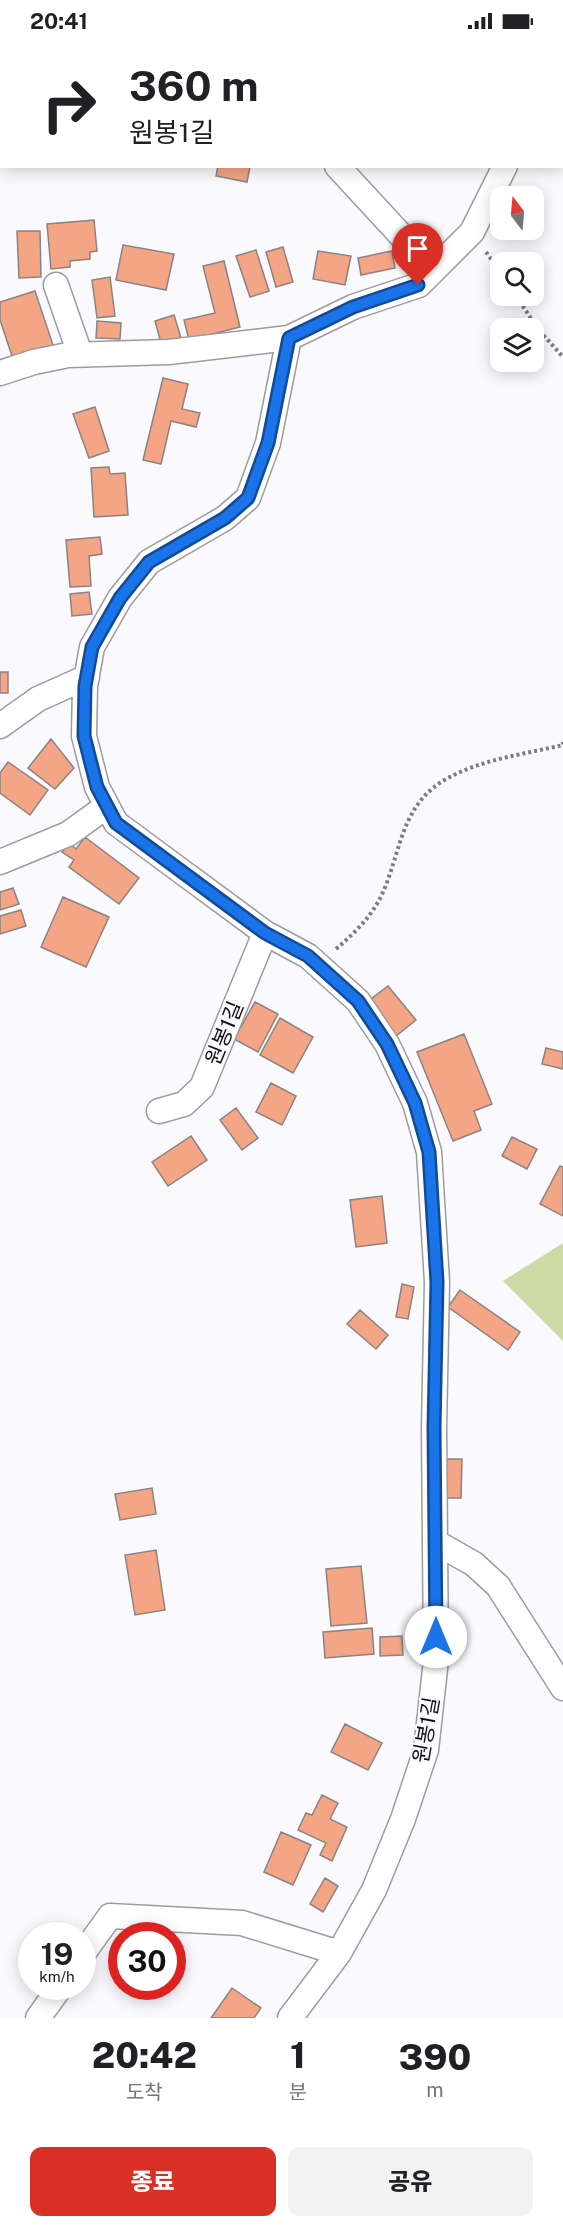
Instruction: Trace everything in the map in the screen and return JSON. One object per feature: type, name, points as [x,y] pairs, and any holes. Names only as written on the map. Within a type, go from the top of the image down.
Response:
[{"type":"street","points":[[339,168],[433,270]]},
{"type":"street","points":[[0,373],[34,362],[80,354],[169,352],[289,338],[353,307],[418,285],[472,232],[504,168]]},
{"type":"street","points":[[57,285],[80,354]]},
{"type":"street","name":"원봉1길","points":[[289,338],[268,443],[248,498],[225,518],[149,562],[120,598],[92,647],[87,677],[84,736],[97,787],[116,823],[265,933],[308,956],[358,1001],[387,1044],[415,1103],[429,1152],[437,1282],[434,1428],[437,1542],[436,1660],[426,1750],[403,1819],[378,1880],[339,1953],[290,2018]]},
{"type":"street","points":[[0,726],[38,699],[87,677]]},
{"type":"street","points":[[0,862],[68,834],[107,806]]},
{"type":"street","name":"원봉1길","points":[[159,1111],[184,1104],[202,1087],[265,933]]},
{"type":"street","points":[[437,1542],[474,1564],[498,1586],[563,1688]]},
{"type":"street","points":[[96,1936],[110,1916],[242,1923],[339,1953]]},
{"type":"street","points":[[39,2018],[51,2000]]},
{"type":"path","points":[[523,306],[538,329],[563,357]]},
{"type":"path","points":[[318,965],[366,922],[386,886],[399,839],[414,807],[447,778],[488,762],[563,745],[563,742]]},
{"type":"green space","points":[[563,1243],[563,1341],[503,1281]]},
{"type":"building","points":[[218,168],[250,168],[247,182],[216,176]]},
{"type":"building","points":[[94,220],[97,251],[90,252],[90,259],[70,261],[70,267],[51,269],[47,224]]},
{"type":"building","points":[[17,231],[40,231],[41,277],[19,278]]},
{"type":"building","points":[[123,245],[174,254],[166,290],[116,280]]},
{"type":"building","points":[[283,247],[293,282],[276,287],[266,252]]},
{"type":"building","points":[[256,250],[269,291],[250,297],[236,256]]},
{"type":"building","points":[[318,251],[351,256],[345,285],[313,279]]},
{"type":"building","points":[[392,251],[395,268],[361,275],[358,258]]},
{"type":"building","points":[[224,261],[240,327],[189,340],[184,320],[215,313],[203,266]]},
{"type":"building","points":[[110,277],[115,316],[97,318],[92,280]]},
{"type":"building","points":[[35,291],[53,345],[13,359],[0,320],[0,302]]},
{"type":"building","points":[[174,315],[181,338],[161,343],[155,321]]},
{"type":"building","points":[[97,321],[121,323],[120,339],[96,338]]},
{"type":"building","points":[[163,378],[188,384],[182,409],[200,413],[196,427],[171,421],[161,464],[143,460]]},
{"type":"building","points":[[95,407],[109,451],[89,458],[73,414]]},
{"type":"building","points":[[109,467],[110,474],[125,473],[128,515],[94,517],[91,468]]},
{"type":"building","points":[[100,537],[102,554],[89,556],[91,586],[70,587],[66,540]]},
{"type":"building","points":[[89,592],[92,614],[72,616],[70,594]]},
{"type":"building","points":[[0,672],[8,672],[8,693],[0,693]]},
{"type":"building","points":[[51,739],[74,768],[55,789],[28,768]]},
{"type":"building","points":[[8,762],[48,790],[30,815],[0,793],[0,773]]},
{"type":"building","points":[[85,837],[139,878],[119,904],[69,867],[74,860],[62,852],[69,843],[76,849]]},
{"type":"building","points":[[13,888],[19,904],[0,910],[0,892]]},
{"type":"building","points":[[63,897],[109,917],[86,967],[41,947]]},
{"type":"building","points":[[21,910],[26,926],[0,934],[0,916]]},
{"type":"building","points":[[388,986],[416,1020],[395,1037],[367,1002]]},
{"type":"building","points":[[255,1002],[278,1014],[258,1052],[234,1039]]},
{"type":"building","points":[[280,1018],[313,1037],[293,1073],[260,1055]]},
{"type":"building","points":[[464,1034],[492,1104],[474,1111],[481,1130],[453,1141],[417,1052]]},
{"type":"building","points":[[546,1048],[563,1052],[563,1069],[542,1064]]},
{"type":"building","points":[[271,1083],[296,1096],[282,1125],[256,1112]]},
{"type":"building","points":[[236,1108],[258,1138],[242,1150],[220,1120]]},
{"type":"building","points":[[191,1136],[207,1160],[168,1186],[152,1162]]},
{"type":"building","points":[[512,1137],[537,1149],[527,1169],[502,1156]]},
{"type":"building","points":[[560,1166],[563,1167],[563,1216],[540,1204]]},
{"type":"building","points":[[382,1196],[387,1243],[356,1247],[350,1200]]},
{"type":"building","points":[[402,1284],[414,1287],[408,1319],[396,1317]]},
{"type":"building","points":[[460,1290],[520,1332],[508,1350],[448,1307]]},
{"type":"building","points":[[360,1310],[388,1335],[376,1349],[347,1324]]},
{"type":"building","points":[[442,1459],[462,1459],[461,1498],[441,1498]]},
{"type":"building","points":[[152,1488],[156,1514],[120,1520],[115,1494]]},
{"type":"building","points":[[156,1550],[165,1610],[135,1615],[125,1555]]},
{"type":"building","points":[[361,1566],[367,1623],[331,1626],[326,1569]]},
{"type":"building","points":[[372,1628],[374,1654],[325,1658],[323,1632]]},
{"type":"building","points":[[402,1636],[403,1655],[380,1656],[380,1637]]},
{"type":"building","points":[[345,1724],[382,1743],[368,1770],[331,1752]]},
{"type":"building","points":[[322,1795],[338,1803],[330,1819],[347,1827],[332,1861],[320,1855],[326,1843],[298,1830],[306,1813],[312,1815]]},
{"type":"building","points":[[281,1832],[311,1845],[293,1885],[264,1872]]},
{"type":"building","points":[[325,1878],[338,1886],[323,1912],[310,1904]]},
{"type":"building","points":[[232,1988],[261,2008],[254,2018],[211,2018]]},
{"type":"route","points":[[418,285],[353,307],[289,338],[278,383],[268,443],[248,498],[225,518],[149,562],[120,598],[92,647],[85,686],[84,736],[97,787],[116,823],[265,933],[308,956],[358,1001],[387,1044],[415,1103],[429,1152],[437,1282],[434,1428],[437,1542],[436,1637]]}]
